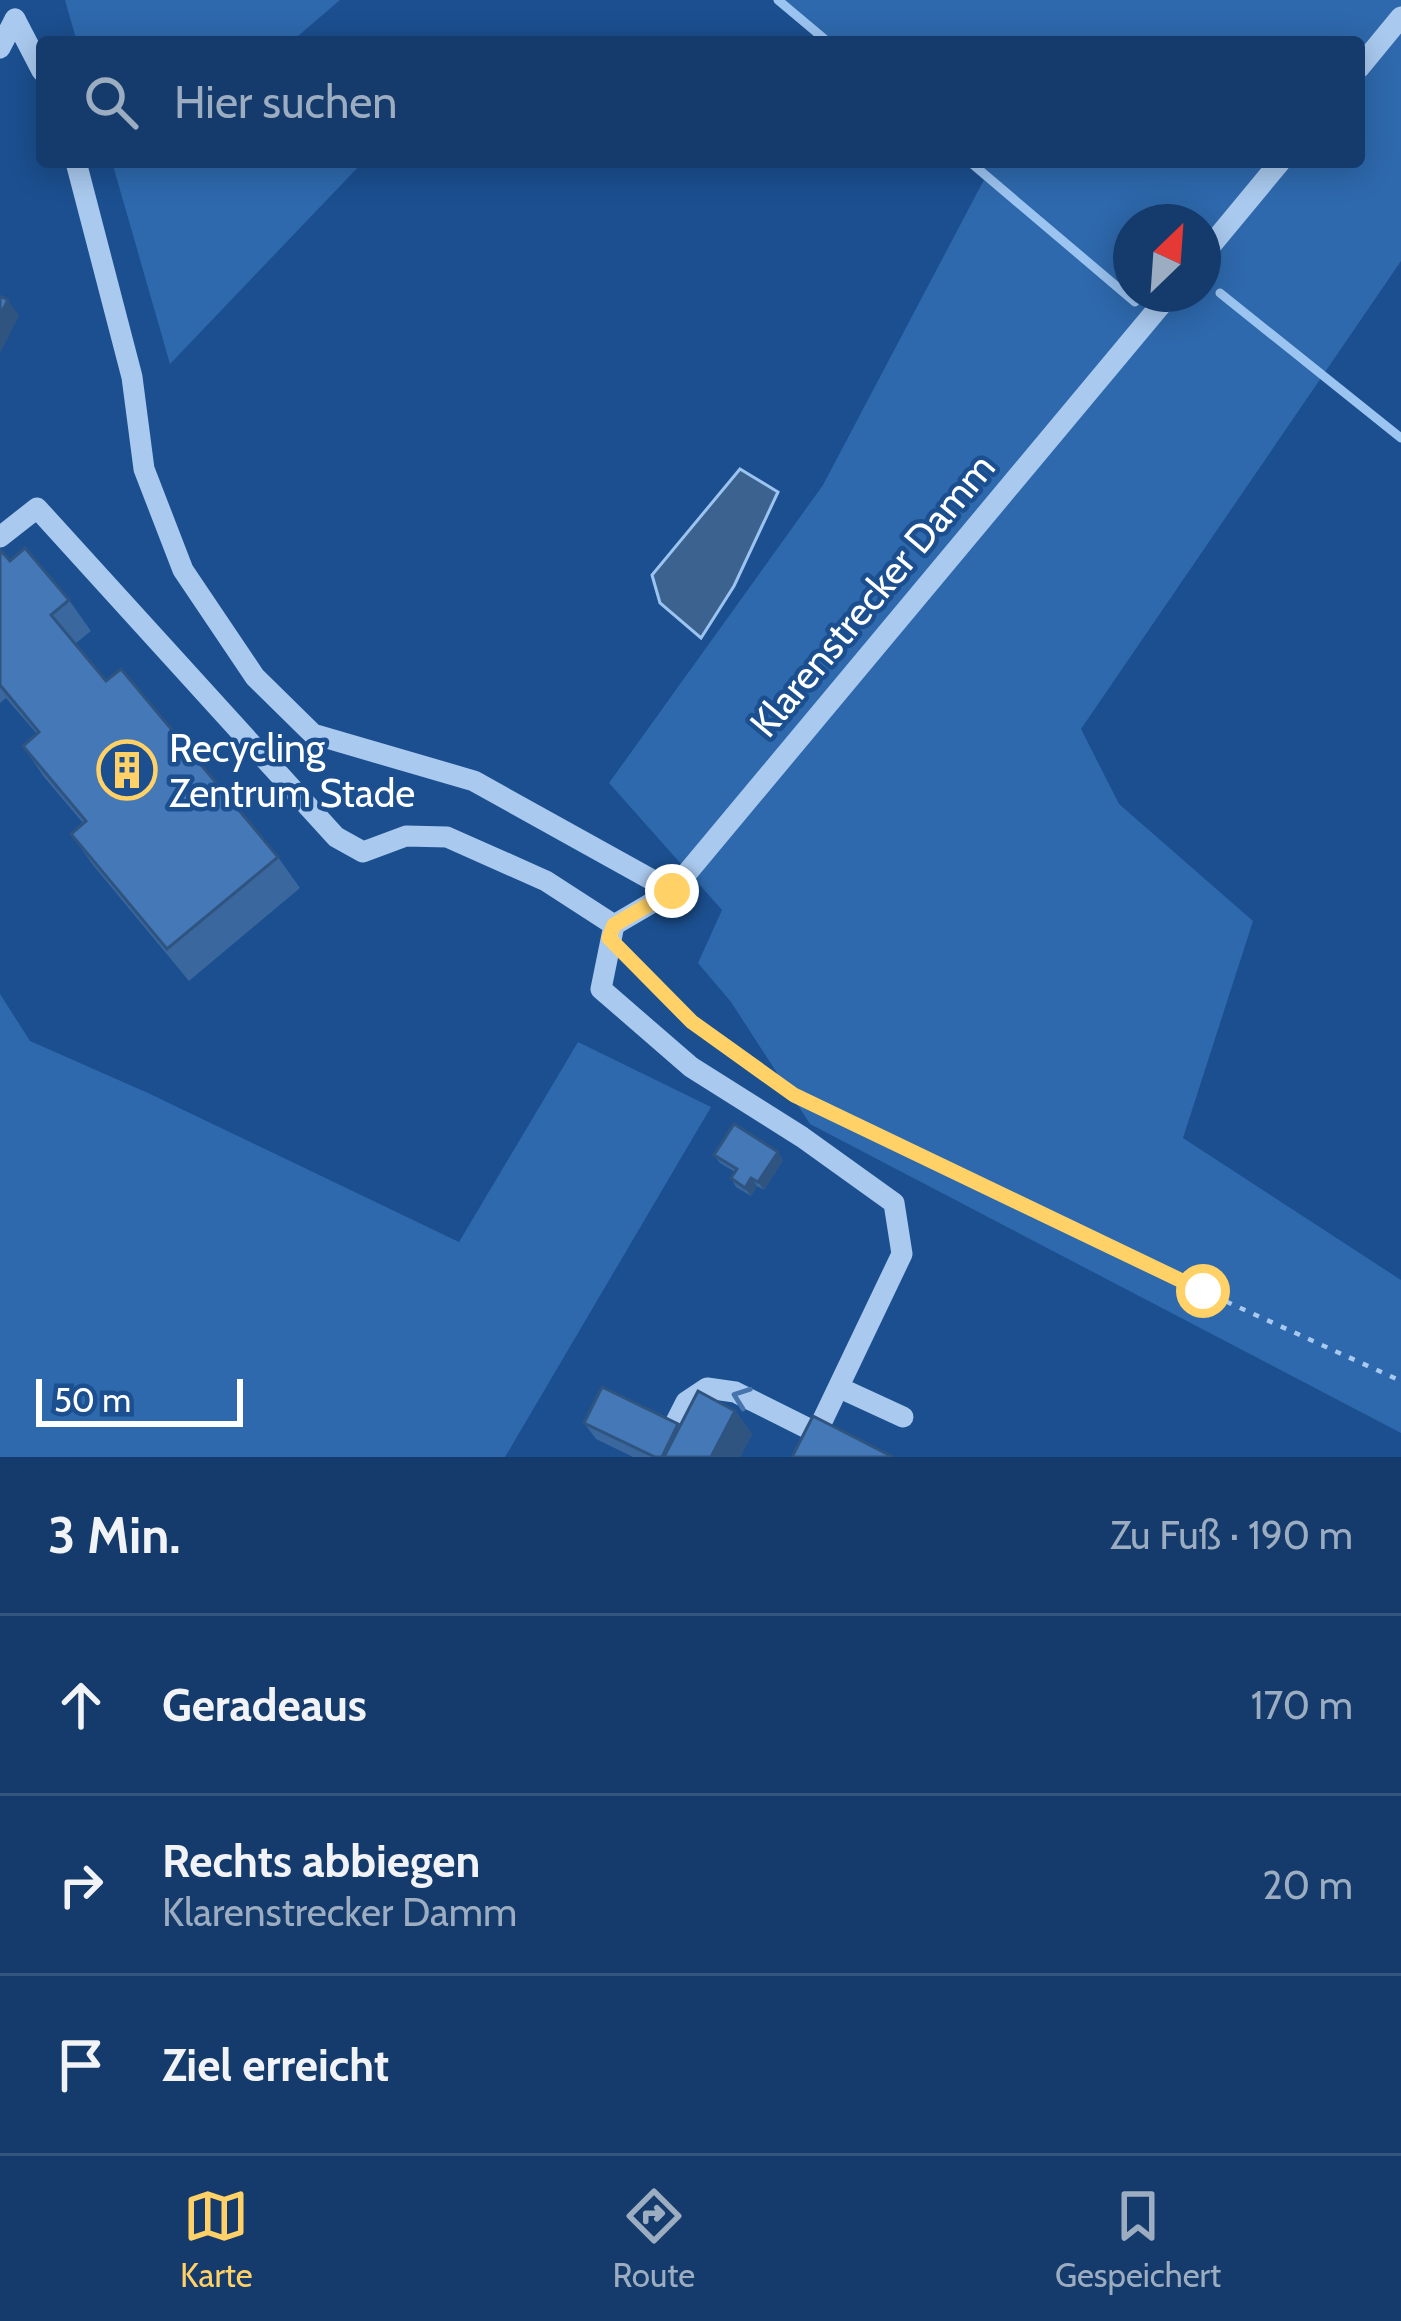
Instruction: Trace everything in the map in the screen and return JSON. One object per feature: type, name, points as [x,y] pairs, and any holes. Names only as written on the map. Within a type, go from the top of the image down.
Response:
[{"type":"street","points":[[1365,61],[1401,17]]},
{"type":"street","points":[[0,48],[15,19],[36,59]]},
{"type":"street","points":[[78,168],[132,377],[144,469],[183,569],[255,677],[313,734],[474,781],[672,891]]},
{"type":"street","points":[[1221,233],[1275,168]]},
{"type":"street","name":"Klarenstrecker Damm","points":[[612,931],[672,891],[1155,312]]},
{"type":"street","points":[[0,537],[37,508],[336,838],[363,853],[406,836],[447,837],[546,881],[612,931],[601,988],[691,1067],[802,1137],[894,1203],[902,1254],[805,1457]]},
{"type":"street","points":[[658,1457],[686,1402],[707,1388],[735,1392],[819,1434]]},
{"type":"street","points":[[840,1388],[903,1417]]},
{"type":"path","points":[[612,931],[692,1022],[794,1095],[1401,1381]]},
{"type":"shaded area","points":[[65,0],[340,0],[298,36],[75,36]]},
{"type":"shaded area","points":[[778,0],[1401,0],[1401,261],[1081,729],[1119,804],[1253,921],[1183,1138],[1401,1280],[1401,1433],[810,1124],[731,1002],[698,963],[722,910],[609,783],[823,485],[986,176],[977,168],[1365,168],[1365,36],[821,36]]},
{"type":"shaded area","points":[[114,168],[357,168],[170,364]]},
{"type":"shaded area","points":[[740,469],[778,492],[734,586],[701,638],[660,603],[652,575]]},
{"type":"shaded area","points":[[0,994],[30,1041],[459,1242],[578,1042],[711,1107],[505,1457],[0,1457]]},
{"type":"building","name":"Recycling Zentrum Stade","points":[[25,548],[69,600],[51,615],[106,681],[121,669],[278,857],[167,949],[71,834],[86,821],[23,746],[39,732],[0,685],[0,550],[10,561]]},
{"type":"building","points":[[734,1124],[778,1152],[758,1182],[751,1178],[745,1188],[731,1178],[737,1169],[714,1155]]},
{"type":"building","points":[[602,1387],[678,1424],[662,1457],[584,1423]]},
{"type":"building","points":[[698,1391],[735,1411],[711,1457],[664,1457]]},
{"type":"building","points":[[813,1416],[893,1457],[792,1457]]},
{"type":"waterway","points":[[778,0],[821,36]]},
{"type":"waterway","points":[[977,168],[1113,283]]},
{"type":"waterway","points":[[1221,294],[1401,438]]},
{"type":"place","name":"Recycling Zentrum Stade","points":[[127,770]]},
{"type":"route","points":[[672,891],[614,925],[609,938],[692,1022],[794,1095],[1203,1291]]}]
